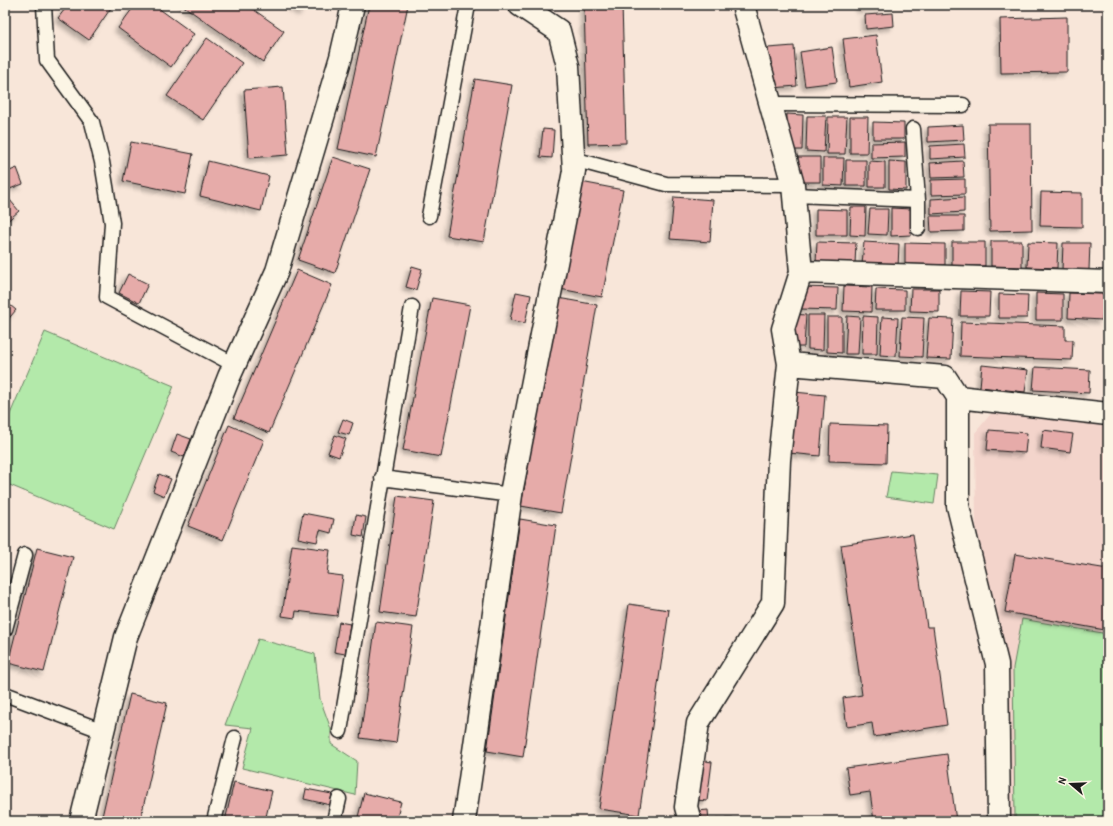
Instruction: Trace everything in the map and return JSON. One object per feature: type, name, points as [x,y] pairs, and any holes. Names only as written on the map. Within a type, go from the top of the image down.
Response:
[{"type":"street","points":[[81,821],[126,637],[235,365],[277,271],[341,57],[353,5]]},
{"type":"street","points":[[464,821],[511,495],[574,172],[568,66],[559,32],[520,5]]},
{"type":"street","points":[[690,821],[686,807],[698,723],[773,602],[779,460],[789,364],[784,329],[801,272],[793,190],[771,104],[743,5]]},
{"type":"street","points":[[801,272],[1108,282]]},
{"type":"street","points":[[789,364],[945,377],[958,397],[958,506],[997,664],[999,821]]},
{"type":"street","points":[[958,397],[1108,414]]},
{"type":"lane","points":[[44,5],[47,60],[92,122],[102,162],[112,223],[107,297],[235,365]]},
{"type":"lane","points":[[429,216],[468,5]]},
{"type":"lane","points":[[771,104],[963,105]]},
{"type":"lane","points":[[913,129],[918,200],[918,228]]},
{"type":"lane","points":[[573,159],[666,184],[793,190],[918,200]]},
{"type":"lane","points":[[340,731],[412,307]]},
{"type":"lane","points":[[382,478],[511,495]]},
{"type":"lane","points":[[5,629],[25,555]]},
{"type":"lane","points":[[5,694],[103,731]]},
{"type":"lane","points":[[214,821],[234,738]]},
{"type":"lane","points":[[334,821],[339,799]]},
{"type":"shaded area","points":[[994,410],[1108,421],[1108,821],[1011,821],[1009,818],[1006,668],[976,525],[975,433]]},
{"type":"green space","points":[[45,332],[174,386],[114,529],[5,483],[5,426]]},
{"type":"green space","points":[[891,471],[938,475],[934,504],[886,497]]},
{"type":"green space","points":[[1022,619],[1108,634],[1108,821],[1030,821],[1015,818],[1013,668]]},
{"type":"green space","points":[[258,639],[315,654],[320,699],[331,729],[331,744],[357,761],[355,795],[242,768],[253,728],[225,725]]},
{"type":"building","points":[[68,5],[113,5],[89,40],[58,18]]},
{"type":"building","points":[[135,5],[154,5],[194,34],[171,67],[118,28]]},
{"type":"building","points":[[182,5],[247,5],[284,31],[263,62]]},
{"type":"building","points":[[290,5],[306,5],[302,12]]},
{"type":"building","points":[[369,5],[408,5],[376,157],[338,149]]},
{"type":"building","points":[[584,5],[622,5],[626,143],[588,144]]},
{"type":"building","points":[[860,5],[885,5],[885,6],[860,9]]},
{"type":"building","points":[[893,13],[894,26],[866,29],[865,15]]},
{"type":"building","points":[[1067,17],[1067,72],[1001,73],[1000,19]]},
{"type":"building","points":[[876,35],[882,82],[849,87],[843,39]]},
{"type":"building","points":[[207,38],[242,63],[203,120],[167,96]]},
{"type":"building","points":[[794,46],[797,86],[772,88],[768,48]]},
{"type":"building","points":[[832,47],[837,82],[805,86],[800,52]]},
{"type":"building","points":[[475,79],[512,85],[484,242],[447,236]]},
{"type":"building","points":[[283,87],[288,155],[249,158],[244,90]]},
{"type":"building","points":[[787,114],[803,115],[802,150],[786,150]]},
{"type":"building","points":[[807,116],[826,116],[824,152],[806,151]]},
{"type":"building","points":[[828,117],[847,117],[845,154],[827,154]]},
{"type":"building","points":[[850,117],[868,117],[867,153],[850,153]]},
{"type":"building","points":[[873,122],[904,123],[904,139],[873,139]]},
{"type":"building","points":[[988,124],[1031,124],[1032,230],[990,231]]},
{"type":"building","points":[[963,125],[964,140],[928,142],[928,127]]},
{"type":"building","points":[[543,129],[554,130],[552,158],[540,157]]},
{"type":"building","points":[[131,142],[193,154],[185,194],[123,181]]},
{"type":"building","points":[[905,142],[905,157],[871,158],[871,143]]},
{"type":"building","points":[[964,144],[965,157],[930,159],[930,146]]},
{"type":"building","points":[[333,157],[370,169],[335,273],[298,260]]},
{"type":"building","points":[[798,157],[820,157],[820,182],[798,182]]},
{"type":"building","points":[[823,158],[844,158],[843,186],[823,185]]},
{"type":"building","points":[[846,160],[866,160],[866,186],[846,186]]},
{"type":"building","points":[[208,161],[269,176],[261,211],[200,196]]},
{"type":"building","points":[[869,161],[885,162],[885,187],[869,187]]},
{"type":"building","points":[[889,161],[906,162],[906,190],[889,189]]},
{"type":"building","points":[[963,161],[964,177],[931,178],[930,163]]},
{"type":"building","points":[[17,168],[23,184],[7,190],[5,184],[5,173]]},
{"type":"building","points":[[965,179],[965,194],[931,195],[931,180]]},
{"type":"building","points":[[581,182],[623,190],[602,297],[560,289]]},
{"type":"building","points":[[1041,192],[1082,193],[1082,227],[1040,226]]},
{"type":"building","points":[[5,194],[19,211],[5,223]]},
{"type":"building","points":[[674,197],[713,200],[710,242],[670,239]]},
{"type":"building","points":[[964,197],[964,212],[931,214],[931,199]]},
{"type":"building","points":[[851,207],[866,207],[865,236],[850,235]]},
{"type":"building","points":[[891,208],[911,209],[911,235],[891,236]]},
{"type":"building","points":[[816,209],[847,210],[847,235],[816,235]]},
{"type":"building","points":[[870,209],[888,209],[887,235],[868,234]]},
{"type":"building","points":[[930,216],[964,216],[964,231],[931,232]]},
{"type":"building","points":[[991,241],[1022,241],[1022,267],[991,266]]},
{"type":"building","points":[[817,242],[856,243],[855,264],[816,263]]},
{"type":"building","points":[[864,242],[899,244],[898,268],[862,265]]},
{"type":"building","points":[[952,242],[985,242],[985,266],[952,266]]},
{"type":"building","points":[[1028,242],[1058,243],[1057,268],[1027,267]]},
{"type":"building","points":[[905,243],[945,244],[945,265],[905,264]]},
{"type":"building","points":[[1063,243],[1090,243],[1089,270],[1062,270]]},
{"type":"building","points":[[412,266],[422,269],[416,290],[406,287]]},
{"type":"building","points":[[297,270],[332,285],[269,433],[234,418]]},
{"type":"building","points":[[128,274],[148,284],[139,303],[119,293]]},
{"type":"building","points":[[844,286],[872,287],[871,312],[843,311]]},
{"type":"building","points":[[801,287],[838,288],[837,310],[801,309]]},
{"type":"building","points":[[876,289],[905,290],[905,310],[875,310]]},
{"type":"building","points":[[911,289],[939,289],[939,312],[910,311]]},
{"type":"building","points":[[961,291],[990,292],[989,316],[960,316]]},
{"type":"building","points":[[516,292],[531,295],[525,323],[510,320]]},
{"type":"building","points":[[1036,293],[1063,294],[1063,320],[1036,320]]},
{"type":"building","points":[[1069,293],[1104,294],[1102,320],[1068,318]]},
{"type":"building","points":[[999,294],[1028,295],[1027,318],[999,318]]},
{"type":"building","points":[[432,298],[470,305],[441,457],[403,450]]},
{"type":"building","points":[[558,298],[597,305],[561,513],[521,506]]},
{"type":"building","points":[[5,301],[16,310],[5,323]]},
{"type":"building","points":[[792,314],[806,315],[804,347],[791,347]]},
{"type":"building","points":[[808,315],[824,315],[823,350],[808,349]]},
{"type":"building","points":[[847,316],[860,317],[858,354],[845,354]]},
{"type":"building","points":[[863,316],[878,317],[877,354],[862,354]]},
{"type":"building","points":[[827,317],[842,317],[842,353],[827,352]]},
{"type":"building","points":[[882,317],[898,318],[896,356],[880,355]]},
{"type":"building","points":[[902,317],[924,318],[922,357],[900,356]]},
{"type":"building","points":[[929,318],[953,319],[951,359],[926,358]]},
{"type":"building","points":[[961,322],[1065,326],[1065,340],[1073,340],[1072,360],[960,356]]},
{"type":"building","points":[[982,365],[1028,370],[1025,392],[980,387]]},
{"type":"building","points":[[1035,367],[1090,370],[1089,393],[1033,390]]},
{"type":"building","points":[[794,392],[825,395],[820,456],[789,453]]},
{"type":"building","points":[[343,419],[353,423],[349,435],[338,432]]},
{"type":"building","points":[[830,424],[887,426],[886,463],[829,461]]},
{"type":"building","points":[[229,425],[264,440],[223,540],[188,526]]},
{"type":"building","points":[[989,430],[1027,433],[1025,453],[987,450]]},
{"type":"building","points":[[1043,430],[1073,434],[1070,452],[1041,448]]},
{"type":"building","points":[[177,434],[191,439],[184,457],[171,452]]},
{"type":"building","points":[[335,435],[346,439],[339,457],[328,453]]},
{"type":"building","points":[[159,474],[171,479],[164,496],[153,491]]},
{"type":"building","points":[[397,496],[434,501],[416,617],[380,612]]},
{"type":"building","points":[[303,513],[334,519],[331,533],[320,530],[317,542],[298,538]]},
{"type":"building","points":[[356,515],[366,517],[363,537],[353,535]]},
{"type":"building","points":[[520,519],[556,525],[523,757],[487,751]]},
{"type":"building","points":[[913,534],[927,627],[933,627],[947,725],[874,737],[872,723],[847,727],[843,698],[862,695],[841,545]]},
{"type":"building","points":[[292,545],[330,550],[327,574],[343,576],[337,616],[296,611],[295,618],[282,616]]},
{"type":"building","points":[[37,548],[73,557],[44,672],[8,663]]},
{"type":"building","points":[[1015,554],[1108,569],[1108,612],[1105,630],[1005,612]]},
{"type":"building","points":[[629,604],[669,610],[639,815],[599,809]]},
{"type":"building","points":[[339,622],[350,624],[345,654],[334,652]]},
{"type":"building","points":[[376,622],[413,627],[396,743],[360,738]]},
{"type":"building","points":[[130,694],[167,703],[140,821],[101,821]]},
{"type":"building","points":[[947,754],[956,821],[874,821],[870,792],[850,795],[846,768]]},
{"type":"building","points":[[700,760],[712,762],[707,801],[696,800]]},
{"type":"building","points":[[234,782],[272,791],[265,821],[225,821]]},
{"type":"building","points":[[306,789],[332,794],[330,805],[304,799]]},
{"type":"building","points":[[364,793],[401,802],[396,821],[357,821]]},
{"type":"building","points":[[708,810],[709,821],[698,821],[697,811]]},
{"type":"building","points":[[716,818],[738,819],[738,821],[716,821]]}]
